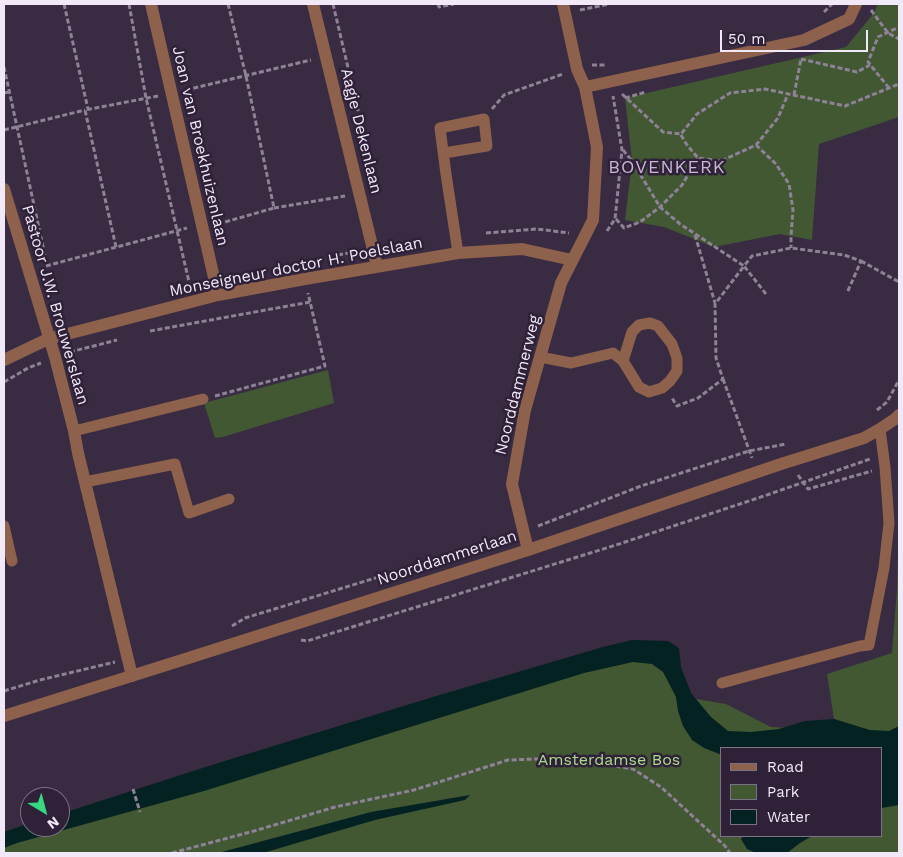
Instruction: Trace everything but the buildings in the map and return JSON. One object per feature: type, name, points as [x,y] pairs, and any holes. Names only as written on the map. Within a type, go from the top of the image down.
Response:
[{"type":"street","name":"Joan van Broekhuizenlaan","points":[[151,4],[218,295]]},
{"type":"street","name":"Aagje Dekenlaan","points":[[314,4],[377,266]]},
{"type":"street","points":[[564,9],[577,69],[585,86],[804,40],[849,19],[862,4]]},
{"type":"street","name":"Noorddammerweg","points":[[528,550],[512,484],[525,410],[561,283],[593,220],[597,147],[585,86]]},
{"type":"street","name":"Pastoor J.W. Brouwerslaan","points":[[4,189],[55,357],[132,676]]},
{"type":"street","name":"Monseigneur doctor H. Poelslaan","points":[[4,360],[48,339],[218,295],[377,266],[458,253],[522,249],[572,260]]},
{"type":"street","name":"Noorddammerlaan","points":[[4,716],[528,550],[864,438],[897,417]]},
{"type":"lane","points":[[444,153],[487,146],[484,119],[440,128],[458,253]]},
{"type":"lane","points":[[540,357],[571,363],[613,353],[623,360],[639,386],[650,392],[665,386],[677,371],[677,358],[672,344],[658,326],[650,323],[639,325],[632,332],[623,360]]},
{"type":"lane","name":"Pastoor J.W. Brouwerslaan","points":[[74,431],[203,399]]},
{"type":"lane","points":[[722,683],[869,645],[884,568],[889,523],[886,467],[880,429]]},
{"type":"lane","points":[[85,482],[175,464],[189,513],[229,498]]},
{"type":"lane","points":[[4,526],[12,561]]},
{"type":"path","points":[[64,4],[116,247]]},
{"type":"path","points":[[129,4],[146,98],[190,286]]},
{"type":"path","points":[[228,4],[246,76],[274,208]]},
{"type":"path","points":[[333,4],[367,149]]},
{"type":"path","points":[[438,4],[438,7],[454,4]]},
{"type":"path","points":[[564,9],[609,4]]},
{"type":"path","points":[[862,4],[888,33],[899,39]]},
{"type":"path","points":[[889,88],[868,62],[878,37],[899,28]]},
{"type":"path","points":[[794,95],[804,40]]},
{"type":"path","points":[[4,130],[87,109],[172,93],[326,56]]},
{"type":"path","points":[[801,59],[857,72],[870,65]]},
{"type":"path","points":[[4,67],[47,265]]},
{"type":"path","points":[[484,119],[504,95],[577,69]]},
{"type":"path","points":[[611,81],[625,98],[663,132],[681,134]]},
{"type":"path","points":[[604,235],[616,219],[622,150],[611,81]]},
{"type":"path","points":[[681,134],[697,114],[730,93],[765,89],[845,106],[899,84]]},
{"type":"path","points":[[4,94],[9,92]]},
{"type":"path","points":[[681,134],[698,158],[721,161],[756,145],[778,118],[788,94]]},
{"type":"path","points":[[756,145],[776,164],[789,184],[794,210],[791,248]]},
{"type":"path","points":[[622,150],[632,161],[660,208],[680,224],[744,266],[766,294]]},
{"type":"path","points":[[616,219],[624,228],[640,222],[660,208],[682,185],[698,158]]},
{"type":"path","points":[[28,270],[274,208],[360,194]]},
{"type":"path","points":[[695,234],[716,304],[716,358],[757,473]]},
{"type":"path","points":[[716,304],[752,256],[791,248],[844,255],[861,261],[899,281]]},
{"type":"path","points":[[847,293],[861,261]]},
{"type":"path","points":[[203,399],[325,366],[306,279]]},
{"type":"path","points":[[147,332],[310,302]]},
{"type":"path","points":[[4,382],[28,368],[55,357],[119,339]]},
{"type":"path","points":[[665,386],[677,406],[698,398],[723,379]]},
{"type":"path","points":[[874,413],[887,402],[899,380]]},
{"type":"path","points":[[225,630],[245,618],[524,532],[642,486],[749,451],[794,442]]},
{"type":"path","points":[[300,640],[306,641],[616,545],[884,454]]},
{"type":"path","points":[[790,462],[808,489],[886,467]]},
{"type":"path","points":[[4,690],[128,659]]},
{"type":"path","points":[[172,853],[335,807],[414,790],[508,760],[567,758],[633,769],[662,787],[730,853]]},
{"type":"path","points":[[133,789],[140,812]]},
{"type":"green space","points":[[878,4],[899,4],[899,117],[819,144],[812,240],[780,234],[714,247],[664,227],[625,220],[632,161],[625,98],[846,47],[874,13]]},
{"type":"green space","points":[[328,370],[334,403],[215,438],[204,403]]},
{"type":"green space","name":"Amsterdamse Bos","points":[[899,519],[899,853],[4,853],[4,836],[20,833],[20,837],[70,837],[70,824],[672,645],[678,696],[726,704],[771,727],[847,731],[854,726],[834,719],[827,674],[892,653],[897,588]]},
{"type":"water","points":[[632,640],[668,641],[679,648],[681,667],[691,693],[711,717],[728,731],[751,732],[779,729],[805,721],[834,719],[870,730],[889,731],[899,726],[899,805],[883,808],[883,747],[720,747],[720,754],[704,748],[692,740],[683,726],[676,697],[663,672],[652,664],[633,662],[584,673],[204,791],[70,828],[70,811],[433,697]]},
{"type":"water","points":[[470,795],[465,800],[375,820],[263,853],[218,853],[371,812]]},
{"type":"water","points":[[20,826],[20,837],[39,837],[4,848],[4,832]]},
{"type":"water","points":[[742,837],[810,837],[787,853],[756,853],[747,849],[741,839]]},
{"type":"district","name":"BOVENKERK","points":[[667,168]]}]
